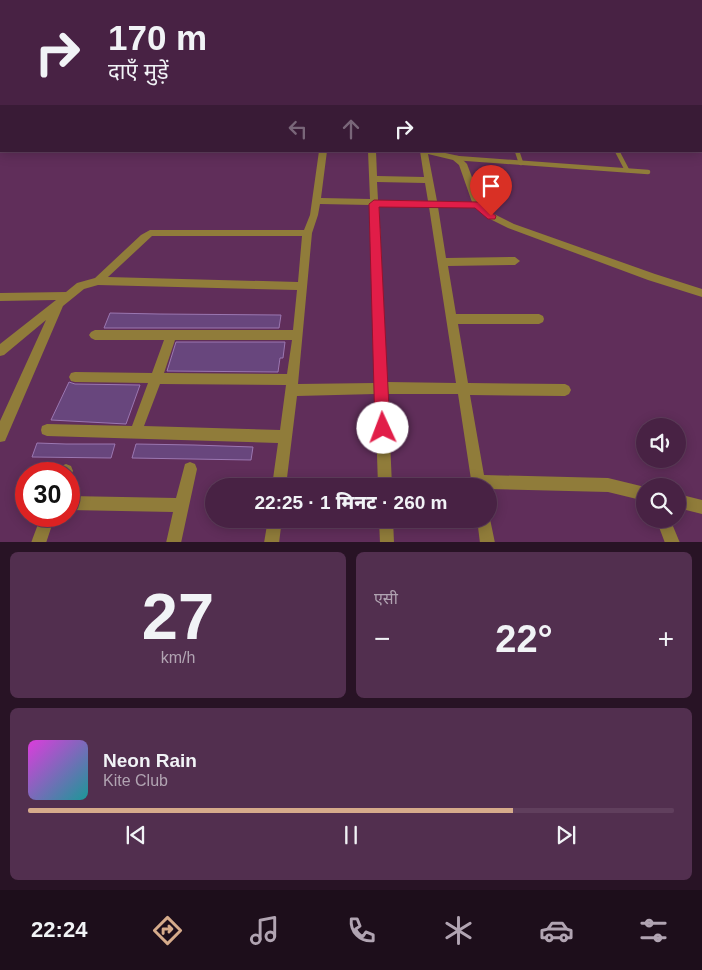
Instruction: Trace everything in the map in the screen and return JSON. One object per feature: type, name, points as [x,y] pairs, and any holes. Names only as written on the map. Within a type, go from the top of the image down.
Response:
[{"type":"street","points":[[280,478],[298,335],[307,233],[314,215],[323,152]]},
{"type":"street","points":[[372,152],[385,478]]},
{"type":"street","points":[[424,152],[477,478]]},
{"type":"street","points":[[428,152],[461,160],[478,205],[491,216],[511,226],[702,293]]},
{"type":"street","points":[[373,179],[429,180]]},
{"type":"street","points":[[315,201],[374,204],[478,205]]},
{"type":"street","points":[[98,281],[150,233],[307,233]]},
{"type":"street","points":[[442,262],[515,261]]},
{"type":"street","points":[[0,351],[81,286],[98,281],[302,286]]},
{"type":"street","points":[[0,297],[64,299]]},
{"type":"street","points":[[0,436],[3,422],[64,299]]},
{"type":"street","points":[[452,319],[538,319]]},
{"type":"street","points":[[95,335],[298,335]]},
{"type":"street","points":[[136,432],[171,336]]},
{"type":"street","points":[[75,377],[381,388],[565,390]]},
{"type":"street","points":[[47,430],[285,437]]},
{"type":"street","points":[[173,542],[190,469]]},
{"type":"street","points":[[497,484],[608,485],[636,492]]},
{"type":"street","points":[[80,503],[182,505]]},
{"type":"street","points":[[686,503],[702,507]]},
{"type":"street","points":[[38,542],[44,527]]},
{"type":"street","points":[[271,542],[273,528]]},
{"type":"street","points":[[386,528],[387,542]]},
{"type":"street","points":[[486,528],[488,542]]},
{"type":"street","points":[[667,528],[673,542]]},
{"type":"lane","points":[[517,152],[521,163]]},
{"type":"lane","points":[[618,152],[627,170]]},
{"type":"lane","points":[[461,160],[648,172]]},
{"type":"building","points":[[110,313],[281,315],[279,328],[104,328]]},
{"type":"building","points":[[176,342],[285,342],[283,358],[280,358],[278,372],[167,371]]},
{"type":"building","points":[[69,382],[75,384],[140,385],[126,424],[51,420]]},
{"type":"building","points":[[37,443],[115,444],[111,458],[32,457]]},
{"type":"building","points":[[136,444],[253,447],[251,460],[132,458]]},
{"type":"route","points":[[383,428],[374,204],[478,205],[491,216]]}]
